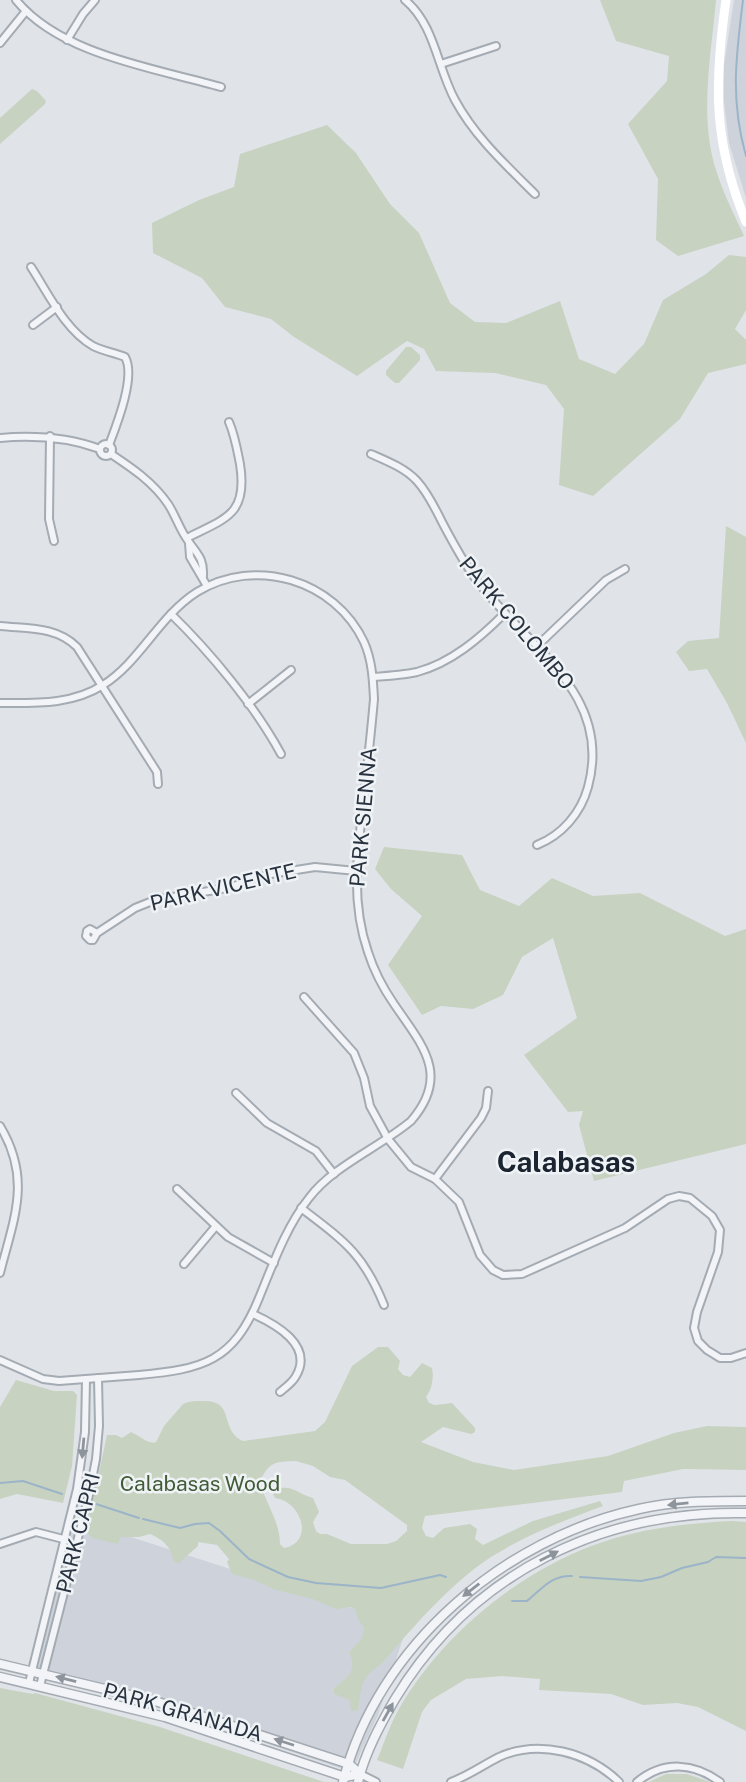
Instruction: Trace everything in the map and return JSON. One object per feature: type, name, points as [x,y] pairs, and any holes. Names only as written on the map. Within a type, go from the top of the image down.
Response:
[{"type":"main road","points":[[726,0],[717,72],[718,113],[730,179],[746,222]]},
{"type":"street","points":[[16,0],[26,12],[67,40],[87,49],[221,87]]},
{"type":"street","points":[[67,40],[95,0]]},
{"type":"street","points":[[405,0],[428,28],[454,99],[481,140],[535,194]]},
{"type":"street","points":[[0,43],[26,12]]},
{"type":"street","points":[[441,64],[496,46]]},
{"type":"street","points":[[31,267],[79,335],[94,347],[125,357],[130,365],[120,417],[109,445]]},
{"type":"street","points":[[33,325],[57,307]]},
{"type":"street","points":[[188,540],[221,521],[241,500],[242,478],[235,438],[229,422]]},
{"type":"street","points":[[0,438],[50,436],[74,440],[100,449],[103,456],[111,454],[145,477],[167,503],[200,557],[203,565],[202,576]]},
{"type":"street","points":[[50,436],[49,519],[54,541]]},
{"type":"street","points":[[100,449],[103,445],[109,445]]},
{"type":"street","points":[[109,445],[111,454]]},
{"type":"street","name":"PARK COLOMBO","points":[[372,454],[404,470],[417,481],[428,495],[474,577],[504,614],[566,680],[580,701],[592,737],[593,764],[585,798],[569,823],[552,839],[537,845]]},
{"type":"street","points":[[0,703],[59,702],[102,686],[118,674],[171,614],[188,598],[207,586],[191,561],[188,540]]},
{"type":"street","points":[[191,561],[200,557]]},
{"type":"street","points":[[536,648],[606,580],[625,569]]},
{"type":"street","name":"PARK SIENNA","points":[[1,1359],[43,1379],[86,1379],[181,1371],[219,1356],[234,1342],[253,1314],[289,1228],[311,1195],[334,1174],[411,1121],[421,1110],[431,1084],[428,1058],[422,1042],[384,989],[369,956],[356,902],[356,871],[374,699],[373,677],[365,643],[342,610],[298,581],[255,575],[232,577],[207,586]]},
{"type":"street","points":[[171,614],[248,704],[269,732],[281,754]]},
{"type":"street","points":[[373,677],[417,672],[436,666],[475,640],[504,614]]},
{"type":"street","points":[[0,626],[57,632],[67,637],[77,647],[157,772],[158,784]]},
{"type":"street","points":[[248,704],[291,670]]},
{"type":"street","name":"PARK VICENTE","points":[[97,933],[135,908],[155,900],[227,888],[271,874],[315,867],[356,871]]},
{"type":"street","points":[[304,997],[354,1053],[364,1078],[370,1106],[388,1139],[411,1167],[435,1180],[459,1202],[485,1264],[503,1275],[522,1274],[614,1233],[668,1199],[679,1196],[690,1198],[712,1216],[720,1230],[718,1252],[697,1312],[694,1328],[698,1340],[706,1350],[720,1358],[746,1353]]},
{"type":"street","points":[[435,1180],[481,1118],[486,1108],[488,1091]]},
{"type":"street","points":[[236,1093],[267,1123],[316,1150],[334,1174]]},
{"type":"street","points":[[0,1126],[10,1143],[18,1172],[18,1197],[0,1273]]},
{"type":"street","points":[[177,1189],[245,1249],[274,1263]]},
{"type":"street","points":[[301,1208],[337,1234],[355,1253],[372,1277],[384,1305]]},
{"type":"street","points":[[184,1264],[216,1226]]},
{"type":"street","points":[[253,1314],[280,1328],[296,1346],[300,1361],[296,1376],[280,1392]]},
{"type":"street","name":"PARK CAPRI","points":[[40,1686],[96,1459],[99,1426],[98,1378]]},
{"type":"street","name":"PARK CAPRI","points":[[29,1683],[82,1461],[86,1379]]},
{"type":"street","points":[[344,1779],[366,1721],[408,1655],[462,1596],[503,1566],[578,1528],[628,1512],[673,1504],[746,1501]]},
{"type":"street","points":[[359,1778],[389,1710],[419,1664],[454,1623],[511,1577],[554,1553],[614,1529],[675,1516],[746,1513]]},
{"type":"street","points":[[0,1544],[36,1532],[76,1542]]},
{"type":"street","name":"PARK GRANADA","points":[[0,1664],[44,1673],[212,1718],[349,1764],[359,1778]]},
{"type":"street","name":"PARK GRANADA","points":[[0,1677],[165,1717],[344,1779],[359,1778],[376,1782]]},
{"type":"street","points":[[451,1782],[501,1757],[526,1749],[549,1749],[592,1762],[619,1782]]},
{"type":"street","points":[[637,1782],[676,1765],[708,1773],[720,1782]]},
{"type":"shaded area","points":[[734,0],[746,0],[746,198],[729,143],[724,102],[724,65]]},
{"type":"shaded area","points":[[75,1519],[407,1626],[378,1715],[352,1772],[133,1699],[35,1677]]},
{"type":"green space","points":[[600,0],[716,0],[709,66],[709,133],[718,176],[744,236],[678,256],[656,240],[658,179],[628,124],[667,81],[669,56],[616,41]]},
{"type":"green space","points":[[32,89],[46,101],[45,104],[0,144],[0,118]]},
{"type":"green space","points":[[327,125],[356,153],[390,204],[419,233],[450,303],[475,322],[506,323],[560,301],[579,359],[615,374],[644,344],[663,300],[706,274],[729,255],[746,257],[746,310],[735,329],[746,340],[746,364],[708,373],[680,419],[593,496],[559,485],[564,409],[546,385],[495,373],[436,371],[424,349],[407,341],[357,376],[294,337],[271,319],[225,307],[202,278],[153,253],[152,223],[199,200],[234,187],[240,154]]},
{"type":"green space","points":[[406,347],[411,347],[420,355],[420,360],[399,383],[395,383],[386,375],[386,371]]},
{"type":"green space","points":[[726,526],[746,537],[746,743],[707,669],[689,671],[676,652],[688,641],[719,638]]},
{"type":"green space","points":[[384,847],[462,855],[480,890],[519,906],[552,878],[593,896],[640,893],[725,936],[746,929],[746,1144],[594,1181],[579,1125],[583,1111],[568,1112],[524,1055],[577,1018],[553,938],[522,957],[503,995],[473,1009],[441,1006],[422,1015],[388,965],[422,916],[391,889],[375,869]]},
{"type":"green space","name":"Calabasas Wood","points":[[378,1347],[388,1347],[400,1361],[398,1369],[403,1375],[410,1377],[422,1363],[432,1368],[432,1384],[426,1397],[429,1403],[452,1403],[475,1428],[475,1432],[471,1434],[443,1427],[421,1442],[473,1462],[514,1470],[608,1456],[674,1433],[707,1426],[746,1427],[746,1470],[683,1469],[624,1481],[622,1492],[425,1516],[422,1528],[426,1536],[433,1538],[444,1528],[470,1524],[477,1529],[475,1539],[483,1545],[533,1521],[600,1501],[603,1506],[518,1542],[476,1567],[421,1619],[367,1676],[362,1686],[358,1710],[351,1711],[350,1700],[334,1694],[334,1688],[350,1673],[352,1659],[349,1652],[362,1638],[364,1628],[356,1610],[350,1607],[336,1609],[313,1599],[276,1590],[232,1574],[227,1562],[229,1559],[217,1545],[198,1542],[198,1546],[179,1563],[174,1562],[171,1552],[160,1539],[150,1534],[121,1537],[118,1544],[92,1538],[86,1532],[107,1435],[122,1438],[131,1432],[147,1441],[156,1442],[164,1426],[183,1404],[196,1401],[219,1405],[224,1410],[235,1436],[243,1441],[315,1431],[325,1422],[352,1366]],"holes":[[[296,1461],[313,1466],[330,1477],[345,1480],[407,1525],[407,1531],[396,1541],[387,1544],[351,1544],[327,1534],[320,1534],[313,1522],[319,1512],[313,1498],[281,1488],[273,1494],[298,1514],[302,1531],[293,1545],[284,1548],[280,1544],[278,1528],[260,1481],[270,1466],[278,1462]]]},
{"type":"green space","points":[[16,1380],[54,1391],[73,1391],[77,1395],[72,1466],[63,1503],[17,1494],[0,1499],[0,1407]]},
{"type":"green space","points":[[746,1522],[746,1731],[698,1707],[677,1703],[643,1705],[611,1694],[539,1690],[540,1679],[502,1676],[466,1679],[431,1700],[422,1712],[403,1769],[377,1760],[400,1707],[440,1652],[465,1626],[521,1582],[583,1549],[615,1538],[673,1526]]},
{"type":"green space","points":[[0,1688],[35,1693],[160,1727],[324,1782],[0,1782]]},
{"type":"green space","points":[[666,1774],[687,1774],[710,1782],[649,1782]]},
{"type":"waterway","points":[[743,0],[736,97],[746,156]]},
{"type":"waterway","points":[[0,1483],[23,1481],[62,1494]]},
{"type":"waterway","points":[[96,1504],[139,1518]]},
{"type":"waterway","points":[[143,1519],[180,1528],[209,1523],[249,1559],[288,1577],[316,1583],[381,1588],[440,1575],[446,1577]]},
{"type":"waterway","points":[[580,1577],[641,1581],[708,1562],[716,1557],[746,1558]]},
{"type":"waterway","points":[[512,1601],[527,1601],[552,1580],[572,1576]]},
{"type":"district","name":"Calabasas","points":[[566,1161]]}]
